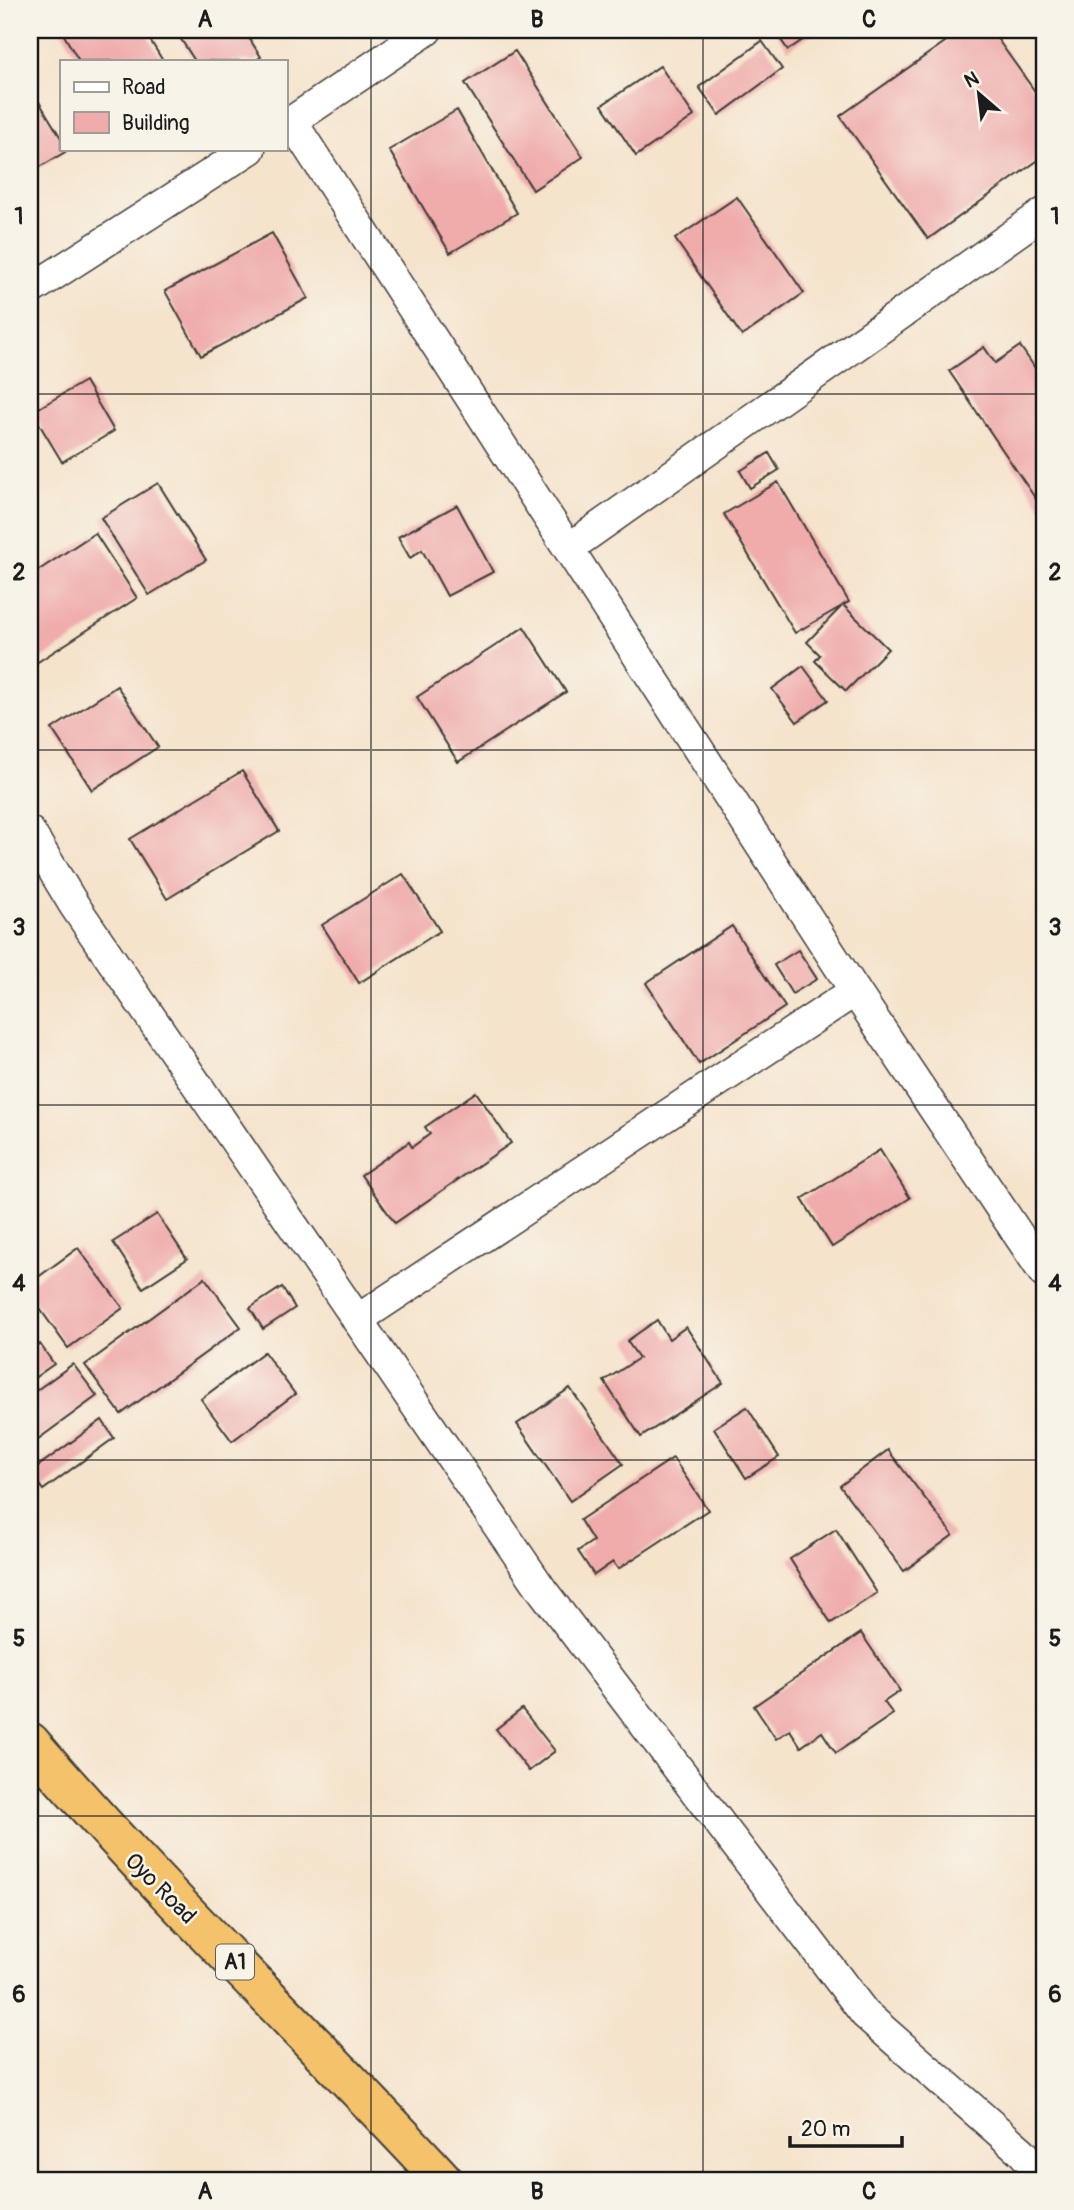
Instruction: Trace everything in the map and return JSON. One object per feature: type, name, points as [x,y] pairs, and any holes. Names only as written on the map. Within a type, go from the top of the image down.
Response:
[{"type":"highway","name":"Oyo Road","points":[[30,1742],[111,1836],[352,2081],[443,2180]]},
{"type":"street","points":[[428,30],[289,124],[569,548],[855,991],[1044,1273]]},
{"type":"street","points":[[30,290],[248,150]]},
{"type":"street","points":[[569,548],[1044,213]]},
{"type":"street","points":[[30,832],[74,905],[542,1590],[865,2014],[1033,2145],[1044,2177]]},
{"type":"street","points":[[357,1320],[855,991]]},
{"type":"building","points":[[61,30],[144,30],[162,60],[78,60]]},
{"type":"building","points":[[175,30],[244,30],[261,57],[256,60],[194,60]]},
{"type":"building","points":[[774,30],[817,30],[788,50]]},
{"type":"building","points":[[962,30],[991,30],[1044,104],[1044,156],[928,239],[840,116]]},
{"type":"building","points":[[762,41],[782,69],[719,115],[699,87]]},
{"type":"building","points":[[515,51],[583,157],[533,190],[465,83]]},
{"type":"building","points":[[660,66],[694,116],[636,156],[602,105]]},
{"type":"building","points":[[30,87],[60,136],[60,150],[68,150],[30,173]]},
{"type":"building","points":[[457,110],[517,213],[450,253],[389,150]]},
{"type":"building","points":[[737,197],[804,293],[742,336],[675,239]]},
{"type":"building","points":[[272,233],[308,298],[201,356],[165,291]]},
{"type":"building","points":[[1020,346],[1044,381],[1044,511],[949,371],[984,347],[995,363]]},
{"type":"building","points":[[85,381],[114,431],[62,462],[32,412]]},
{"type":"building","points":[[769,453],[779,470],[750,488],[740,471]]},
{"type":"building","points":[[778,482],[849,602],[843,605],[888,649],[846,691],[815,661],[820,655],[807,642],[842,606],[795,633],[724,514]]},
{"type":"building","points":[[158,483],[206,560],[149,595],[101,518]]},
{"type":"building","points":[[457,505],[493,572],[447,596],[422,550],[410,558],[398,537]]},
{"type":"building","points":[[95,533],[137,598],[30,667],[30,576]]},
{"type":"building","points":[[524,627],[566,692],[458,762],[417,697]]},
{"type":"building","points":[[803,666],[828,700],[797,722],[772,689]]},
{"type":"building","points":[[117,686],[158,747],[92,790],[52,729]]},
{"type":"building","points":[[242,771],[279,831],[167,899],[130,839]]},
{"type":"building","points":[[403,874],[440,931],[359,983],[322,925]]},
{"type":"building","points":[[732,926],[785,1007],[699,1064],[646,983]]},
{"type":"building","points":[[798,950],[817,979],[792,994],[774,965]]},
{"type":"building","points":[[476,1092],[511,1143],[395,1223],[361,1175],[409,1142],[412,1147],[430,1134],[425,1127]]},
{"type":"building","points":[[880,1150],[910,1198],[832,1247],[802,1199]]},
{"type":"building","points":[[157,1214],[187,1259],[143,1288],[113,1242]]},
{"type":"building","points":[[78,1248],[123,1308],[68,1348],[30,1295],[30,1283]]},
{"type":"building","points":[[205,1278],[241,1327],[121,1414],[85,1365]]},
{"type":"building","points":[[282,1287],[295,1308],[263,1329],[250,1308]]},
{"type":"building","points":[[657,1320],[669,1339],[686,1327],[723,1383],[641,1437],[604,1381],[639,1358],[627,1341]]},
{"type":"building","points":[[40,1344],[54,1364],[30,1381],[30,1352]]},
{"type":"building","points":[[264,1352],[295,1394],[232,1441],[201,1399]]},
{"type":"building","points":[[73,1364],[97,1396],[30,1445],[30,1395]]},
{"type":"building","points":[[570,1388],[623,1464],[570,1501],[517,1424]]},
{"type":"building","points":[[747,1407],[779,1457],[746,1478],[714,1428]]},
{"type":"building","points":[[102,1420],[114,1438],[43,1490],[30,1472]]},
{"type":"building","points":[[888,1450],[953,1535],[904,1571],[840,1486]]},
{"type":"building","points":[[673,1458],[708,1510],[618,1569],[613,1562],[594,1575],[578,1551],[593,1541],[580,1520]]},
{"type":"building","points":[[836,1529],[877,1593],[831,1623],[790,1559]]},
{"type":"building","points":[[861,1633],[900,1691],[884,1702],[893,1714],[836,1753],[822,1732],[801,1747],[790,1730],[776,1739],[754,1706]]},
{"type":"building","points":[[522,1709],[555,1751],[529,1771],[496,1729]]}]
